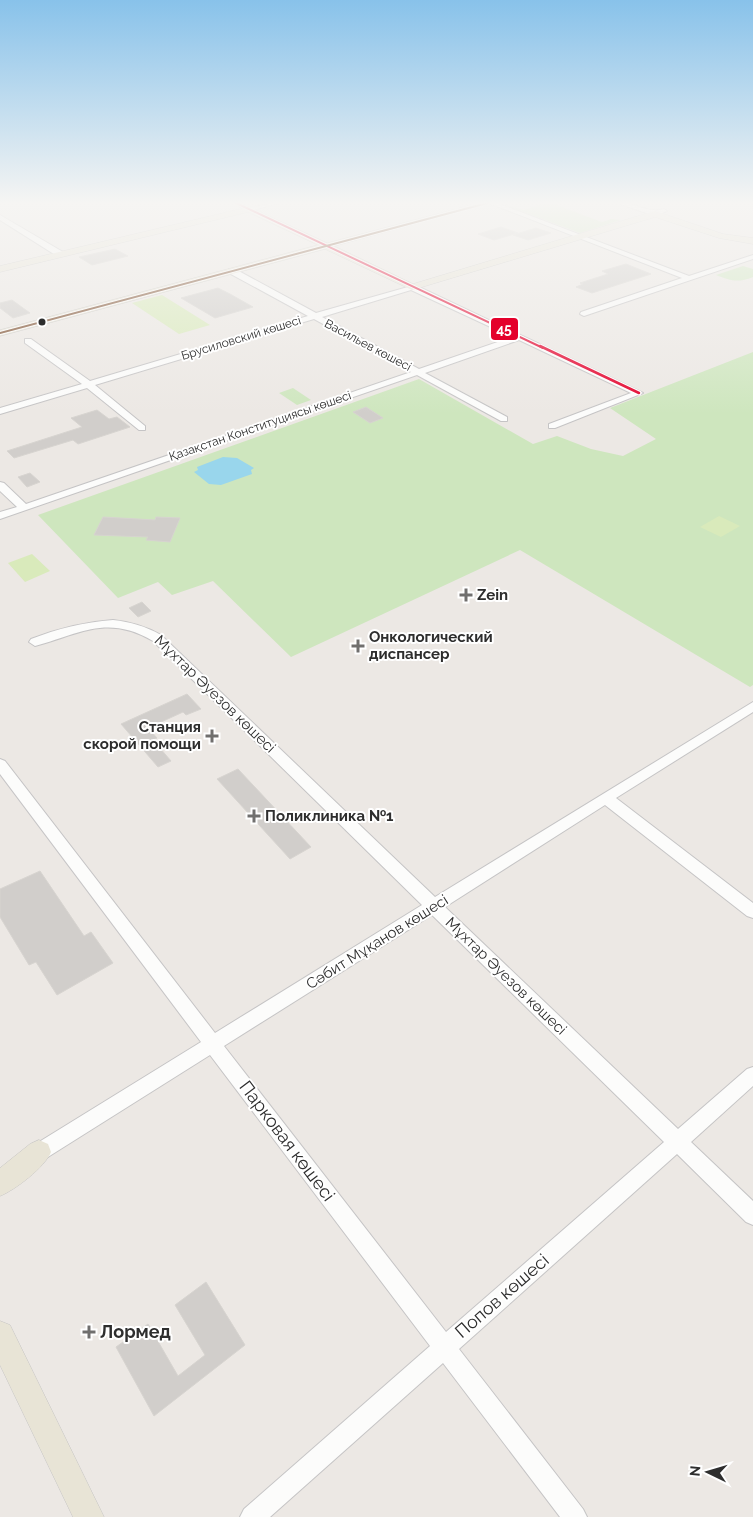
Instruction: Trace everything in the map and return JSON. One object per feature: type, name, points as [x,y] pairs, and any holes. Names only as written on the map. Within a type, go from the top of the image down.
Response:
[{"type":"main road","points":[[0,333],[225,273]]},
{"type":"main road","points":[[382,273],[412,287]]},
{"type":"main road","name":"Брусиловский көшесі","points":[[412,287],[460,273]]},
{"type":"main road","points":[[0,1167],[39,1152]]},
{"type":"main road","points":[[0,1184],[39,1152]]},
{"type":"main road","points":[[0,1336],[89,1517]]},
{"type":"street","name":"Васильев көшесі","points":[[235,273],[504,419]]},
{"type":"street","points":[[675,273],[688,278]]},
{"type":"street","points":[[584,314],[700,273]]},
{"type":"street","points":[[412,287],[639,393],[552,426]]},
{"type":"street","name":"Брусиловский көшесі","points":[[0,411],[412,287]]},
{"type":"street","name":"Қазақстан Конституциясы көшесі","points":[[0,516],[520,336]]},
{"type":"street","points":[[28,341],[88,384],[142,428]]},
{"type":"street","points":[[0,484],[24,508]]},
{"type":"street","name":"Мұхтар Әуезов көшесі","points":[[34,642],[67,630],[101,625],[133,626],[152,634],[753,1215]]},
{"type":"street","name":"Сәбит Мұқанов көшесі","points":[[0,1178],[753,706]]},
{"type":"street","name":"Парковая көшесі","points":[[0,764],[366,1246],[575,1517]]},
{"type":"street","points":[[606,798],[753,912]]},
{"type":"street","name":"Попов көшесі","points":[[252,1517],[753,1075]]},
{"type":"green space","points":[[723,273],[753,273],[753,277],[734,281],[716,275]]},
{"type":"green space","points":[[162,295],[210,325],[179,334],[132,303]]},
{"type":"green space","points":[[753,352],[753,685],[750,687],[520,550],[291,657],[213,581],[172,595],[158,582],[118,598],[38,515],[419,379],[533,444],[557,436],[591,449],[623,456],[656,439],[610,408]]},
{"type":"green space","points":[[293,388],[311,400],[297,405],[279,393]]},
{"type":"green space","points":[[719,516],[740,526],[721,537],[700,527]]},
{"type":"green space","points":[[32,554],[50,571],[25,582],[8,563]]},
{"type":"water","points":[[223,457],[237,458],[254,468],[251,470],[252,474],[221,485],[209,484],[194,472],[198,470],[197,467]]},
{"type":"building","points":[[606,273],[651,274],[592,293],[576,287],[583,284],[580,283],[608,274]]},
{"type":"building","points":[[218,288],[253,307],[215,318],[181,298]]},
{"type":"building","points":[[12,300],[30,313],[13,318],[0,308],[0,303]]},
{"type":"building","points":[[366,407],[383,418],[370,423],[353,412]]},
{"type":"building","points":[[97,410],[109,419],[117,417],[130,427],[78,444],[73,440],[14,458],[7,451],[82,427],[71,418]]},
{"type":"building","points":[[30,473],[40,482],[27,487],[18,477]]},
{"type":"building","points":[[103,517],[155,520],[156,517],[180,518],[170,542],[146,540],[148,537],[94,535]]},
{"type":"building","points":[[142,602],[151,611],[138,617],[129,608]]},
{"type":"building","name":"Станция скорой помощи","points":[[187,694],[201,709],[186,715],[183,712],[148,728],[157,738],[153,740],[171,761],[158,767],[121,724]]},
{"type":"building","points":[[238,769],[311,847],[290,859],[217,779]]},
{"type":"building","points":[[40,871],[84,936],[91,932],[113,963],[57,995],[36,962],[29,965],[0,917],[0,889]]},
{"type":"building","points":[[206,1282],[245,1345],[154,1416],[116,1347],[148,1324],[178,1376],[205,1355],[175,1305]]},
{"type":"transit line","points":[[0,333],[226,273]]},
{"type":"transit line","name":"45","points":[[384,273],[639,393]]},
{"type":"place","name":"Zein","points":[[466,595]]},
{"type":"place","name":"Онкологический диспансер","points":[[358,646]]},
{"type":"place","name":"Станция скорой помощи","points":[[212,736]]},
{"type":"place","name":"Поликлиника №1","points":[[254,816]]},
{"type":"place","name":"Лормед","points":[[89,1332]]}]
